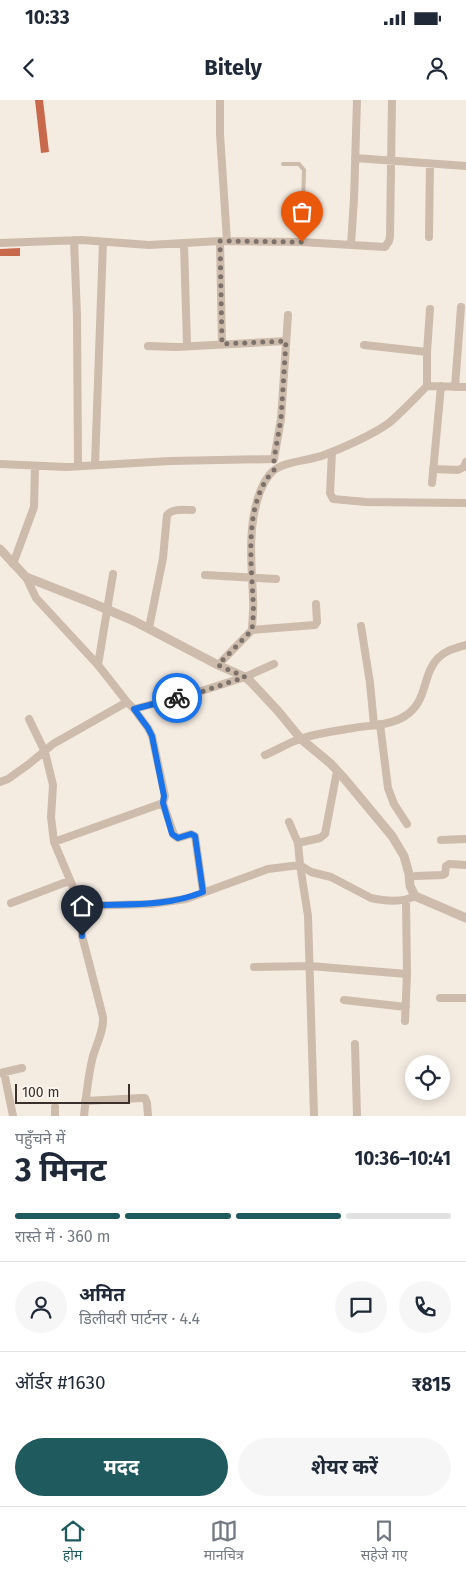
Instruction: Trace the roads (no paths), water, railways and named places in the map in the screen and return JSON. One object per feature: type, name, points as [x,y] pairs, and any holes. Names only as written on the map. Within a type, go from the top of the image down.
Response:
[{"type":"street","points":[[220,100],[224,241],[222,344]]},
{"type":"street","points":[[351,245],[357,100]]},
{"type":"street","points":[[0,243],[74,240],[149,245],[224,241],[302,242],[382,248],[388,244],[390,236],[392,100]]},
{"type":"street","points":[[356,158],[466,166]]},
{"type":"street","points":[[429,237],[430,164]]},
{"type":"street","points":[[74,240],[77,315],[78,466]]},
{"type":"street","points":[[95,465],[103,242]]},
{"type":"street","points":[[184,243],[187,346]]},
{"type":"street","points":[[455,386],[461,307]]},
{"type":"street","points":[[218,665],[252,630],[254,601],[251,577],[251,547],[256,506],[268,476],[274,470],[283,466],[322,456],[378,430],[389,423],[427,386],[430,308]]},
{"type":"street","points":[[274,470],[281,419],[288,315]]},
{"type":"street","points":[[148,346],[171,347],[286,341]]},
{"type":"street","points":[[364,345],[428,352]]},
{"type":"street","points":[[427,386],[466,387]]},
{"type":"street","points":[[432,483],[441,386]]},
{"type":"street","points":[[332,452],[330,493],[333,499],[366,502],[466,503]]},
{"type":"street","points":[[0,464],[78,466],[170,461],[274,459]]},
{"type":"street","points":[[433,469],[458,470],[464,467],[466,462]]},
{"type":"street","points":[[13,564],[34,508],[35,466]]},
{"type":"street","points":[[149,628],[164,558],[167,515],[174,510],[192,510]]},
{"type":"street","points":[[0,549],[26,577],[36,598],[98,665],[148,728],[155,744],[164,796],[163,803],[174,836],[178,838],[191,834],[195,836],[203,892]]},
{"type":"street","points":[[98,665],[113,574]]},
{"type":"street","points":[[204,575],[276,579]]},
{"type":"street","points":[[26,577],[108,609],[245,677],[278,711],[301,739],[337,771],[398,844],[410,874],[410,886],[415,896],[466,918]]},
{"type":"street","points":[[252,630],[315,625],[317,622],[316,604]]},
{"type":"street","points":[[361,626],[388,788],[394,804],[407,824]]},
{"type":"street","points":[[265,755],[301,739],[395,722],[414,710],[419,703],[433,664],[445,652],[466,645]]},
{"type":"street","points":[[134,709],[195,694],[245,677],[274,664]]},
{"type":"street","points":[[0,782],[8,779],[53,744],[127,702]]},
{"type":"street","points":[[29,719],[45,752],[53,785],[51,817],[54,842],[81,906],[84,948],[100,1003],[103,1022],[93,1056],[84,1116]]},
{"type":"street","points":[[298,843],[320,838],[325,834],[337,771]]},
{"type":"street","points":[[54,842],[163,803]]},
{"type":"street","points":[[290,822],[298,843],[308,916],[314,1116]]},
{"type":"street","points":[[441,840],[466,839]]},
{"type":"street","points":[[416,876],[443,875],[446,874],[446,866],[449,864],[466,865]]},
{"type":"street","points":[[81,906],[151,904],[186,898],[268,869],[300,865],[311,872],[331,877],[378,900],[406,901],[415,896]]},
{"type":"street","points":[[10,903],[69,881]]},
{"type":"street","points":[[405,1021],[407,974],[406,901]]},
{"type":"street","points":[[254,966],[310,966],[407,974]]},
{"type":"street","points":[[440,998],[466,998]]},
{"type":"street","points":[[344,1000],[406,1006]]},
{"type":"street","points":[[355,1044],[357,1116]]},
{"type":"street","points":[[14,1116],[2,1072],[22,1068]]},
{"type":"street","points":[[85,1102],[145,1098],[148,1116]]},
{"type":"street","points":[[55,1106],[55,1116]]},
{"type":"lane","points":[[283,164],[299,164],[304,170],[302,242]]}]
